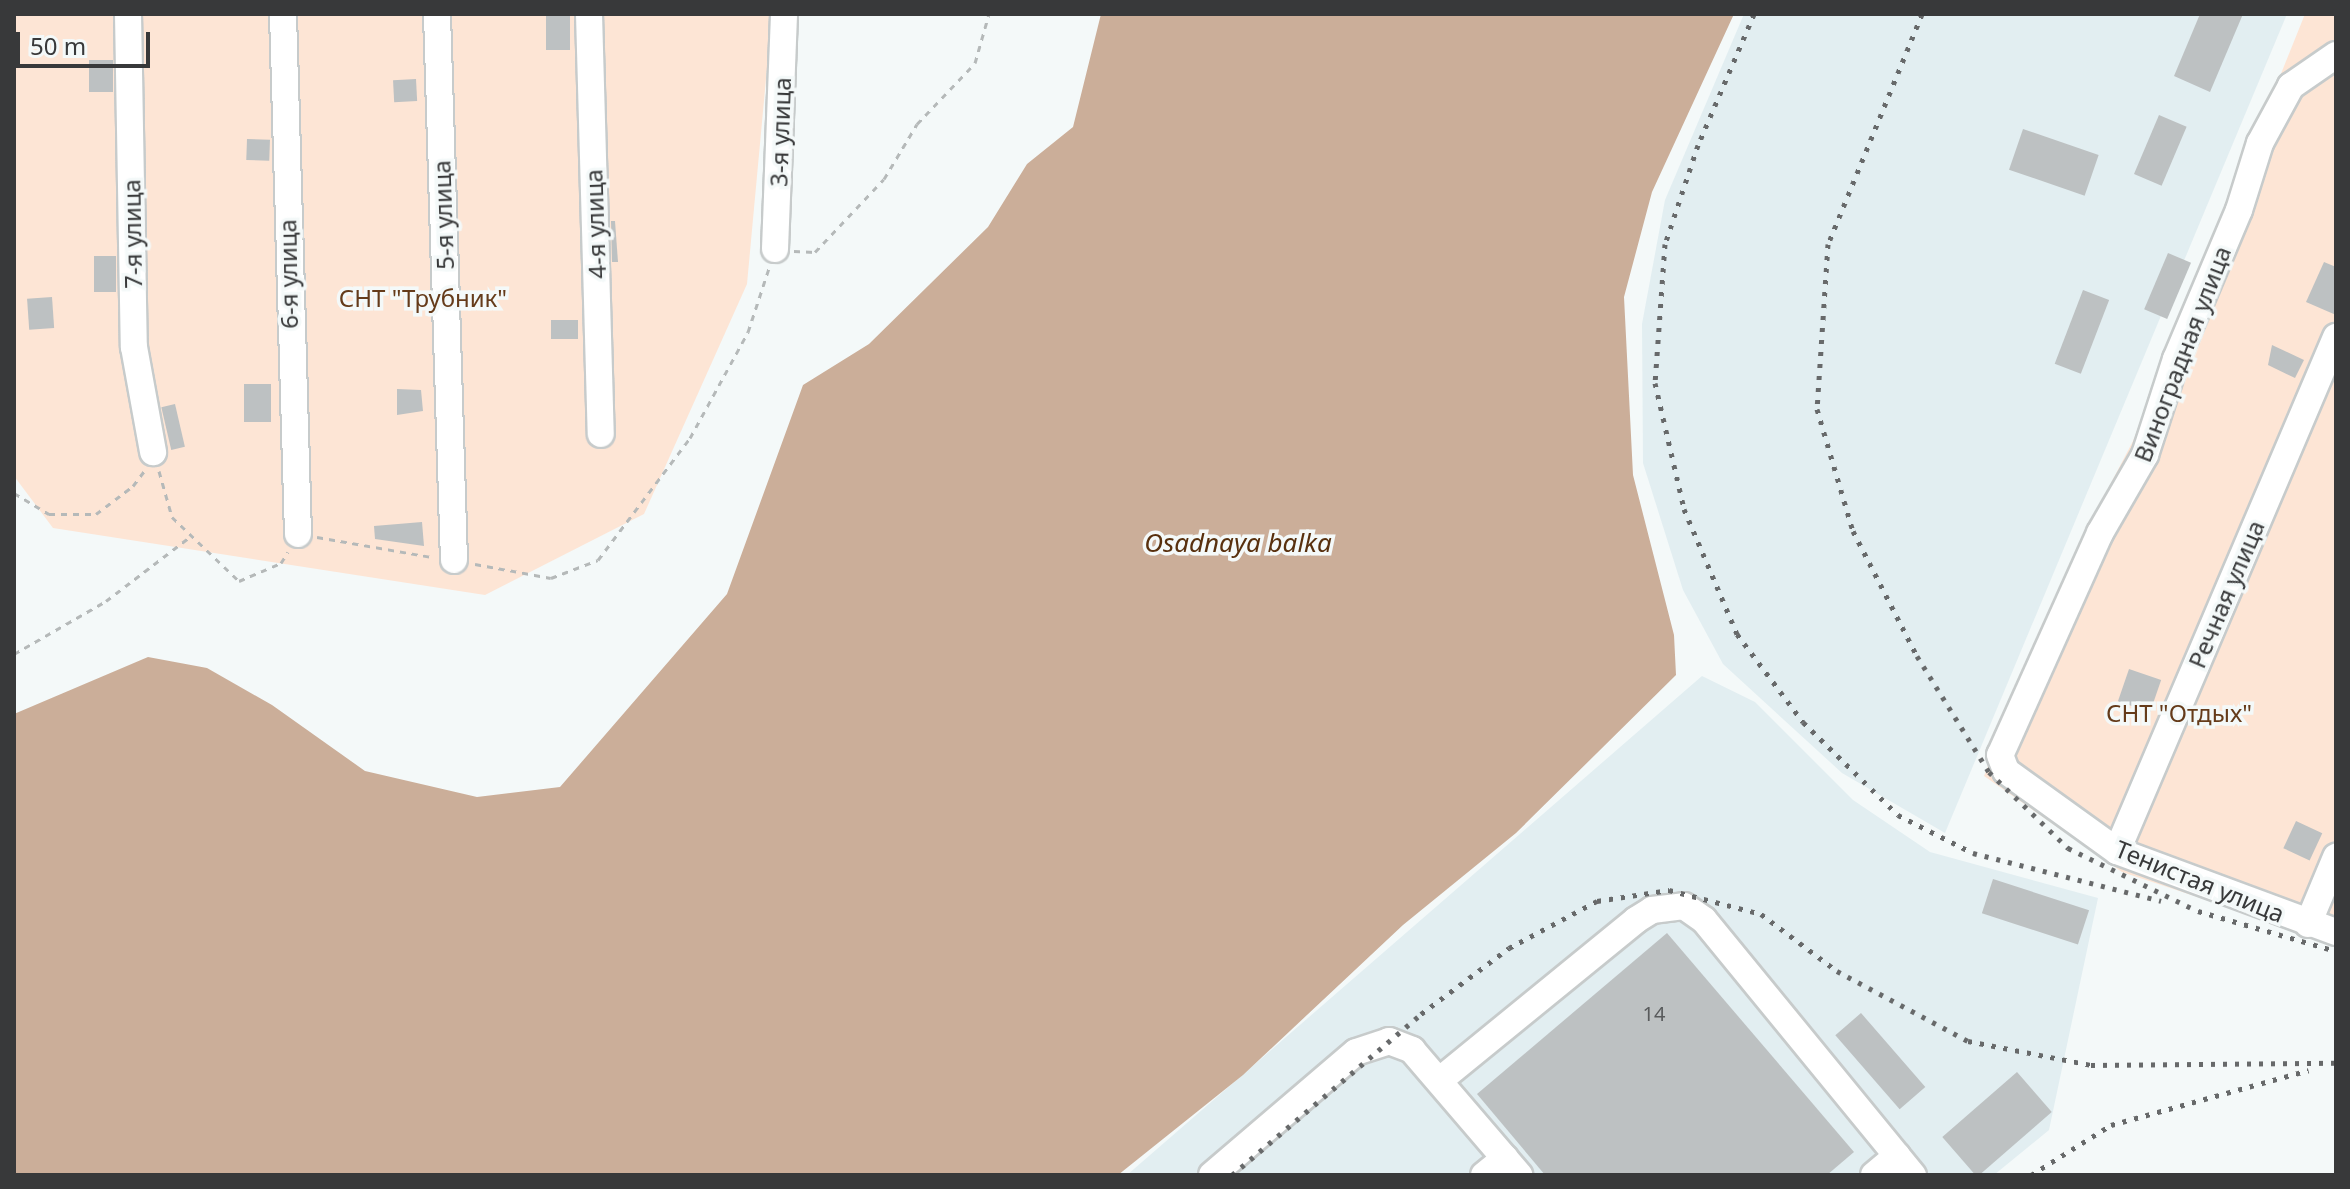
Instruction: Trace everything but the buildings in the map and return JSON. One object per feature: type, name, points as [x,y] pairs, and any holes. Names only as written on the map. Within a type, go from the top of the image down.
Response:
[{"type":"street","name":"7-я улица","points":[[128,14],[134,347],[153,452]]},
{"type":"street","name":"6-я улица","points":[[283,14],[298,534]]},
{"type":"street","name":"5-я улица","points":[[437,14],[454,560]]},
{"type":"street","name":"4-я улица","points":[[589,14],[601,434]]},
{"type":"street","name":"3-я улица","points":[[775,249],[784,14]]},
{"type":"street","name":"Виноградная улица","points":[[2000,755],[2100,533],[2145,455],[2176,359],[2239,210],[2260,143],[2291,86],[2336,55]]},
{"type":"street","name":"Речная улица","points":[[2117,851],[2336,337]]},
{"type":"street","name":"Тенистая улица","points":[[2000,755],[2006,771],[2117,851],[2336,932]]},
{"type":"street","points":[[2308,924],[2336,857]]},
{"type":"street","points":[[1440,1080],[1636,920],[1652,910],[1684,906],[1704,920],[1905,1166],[1874,1175]]},
{"type":"street","points":[[1212,1175],[1374,1042],[1401,1043],[1440,1080],[1512,1166],[1484,1175]]},
{"type":"path","points":[[14,493],[49,514],[96,514],[133,486],[153,452]]},
{"type":"path","points":[[14,654],[106,601],[191,536]]},
{"type":"shaded area","points":[[1744,14],[2287,14],[1945,833],[1842,773],[1723,664],[1683,590],[1643,463],[1642,324],[1665,200]]},
{"type":"shaded area","points":[[1702,676],[1755,702],[1853,800],[1930,852],[2098,898],[2049,1130],[1994,1175],[1127,1175]]},
{"type":"green space","name":"СНТ \"Трубник\"","points":[[14,14],[772,14],[747,284],[644,514],[485,595],[53,528],[14,476]]},
{"type":"green space","name":"СНТ \"Отдых\"","points":[[2305,14],[2336,14],[2336,943],[2122,872],[1984,776],[2075,552],[2133,441]]},
{"type":"water","name":"Osadnaya balka","points":[[1101,14],[1734,14],[1652,192],[1624,297],[1633,475],[1674,635],[1676,675],[1516,833],[1403,925],[1243,1075],[1118,1175],[14,1175],[14,714],[148,657],[207,668],[272,705],[365,771],[477,797],[560,787],[727,594],[803,385],[869,344],[988,227],[1027,164],[1073,127]]},
{"type":"railway","points":[[1754,14],[1698,145],[1665,244],[1655,383],[1684,509],[1737,634],[1803,722],[1898,815],[1973,853],[2161,901]]},
{"type":"railway","points":[[1922,14],[1828,244],[1817,409],[1853,531],[1917,656],[1989,772],[2068,848],[2198,911],[2336,951]]},
{"type":"railway","points":[[1232,1175],[1421,1014],[1509,948],[1597,901],[1669,890],[1761,914],[1837,971],[1968,1041],[2091,1065],[2336,1063]]},
{"type":"railway","points":[[2031,1175],[2111,1125],[2309,1070]]}]
